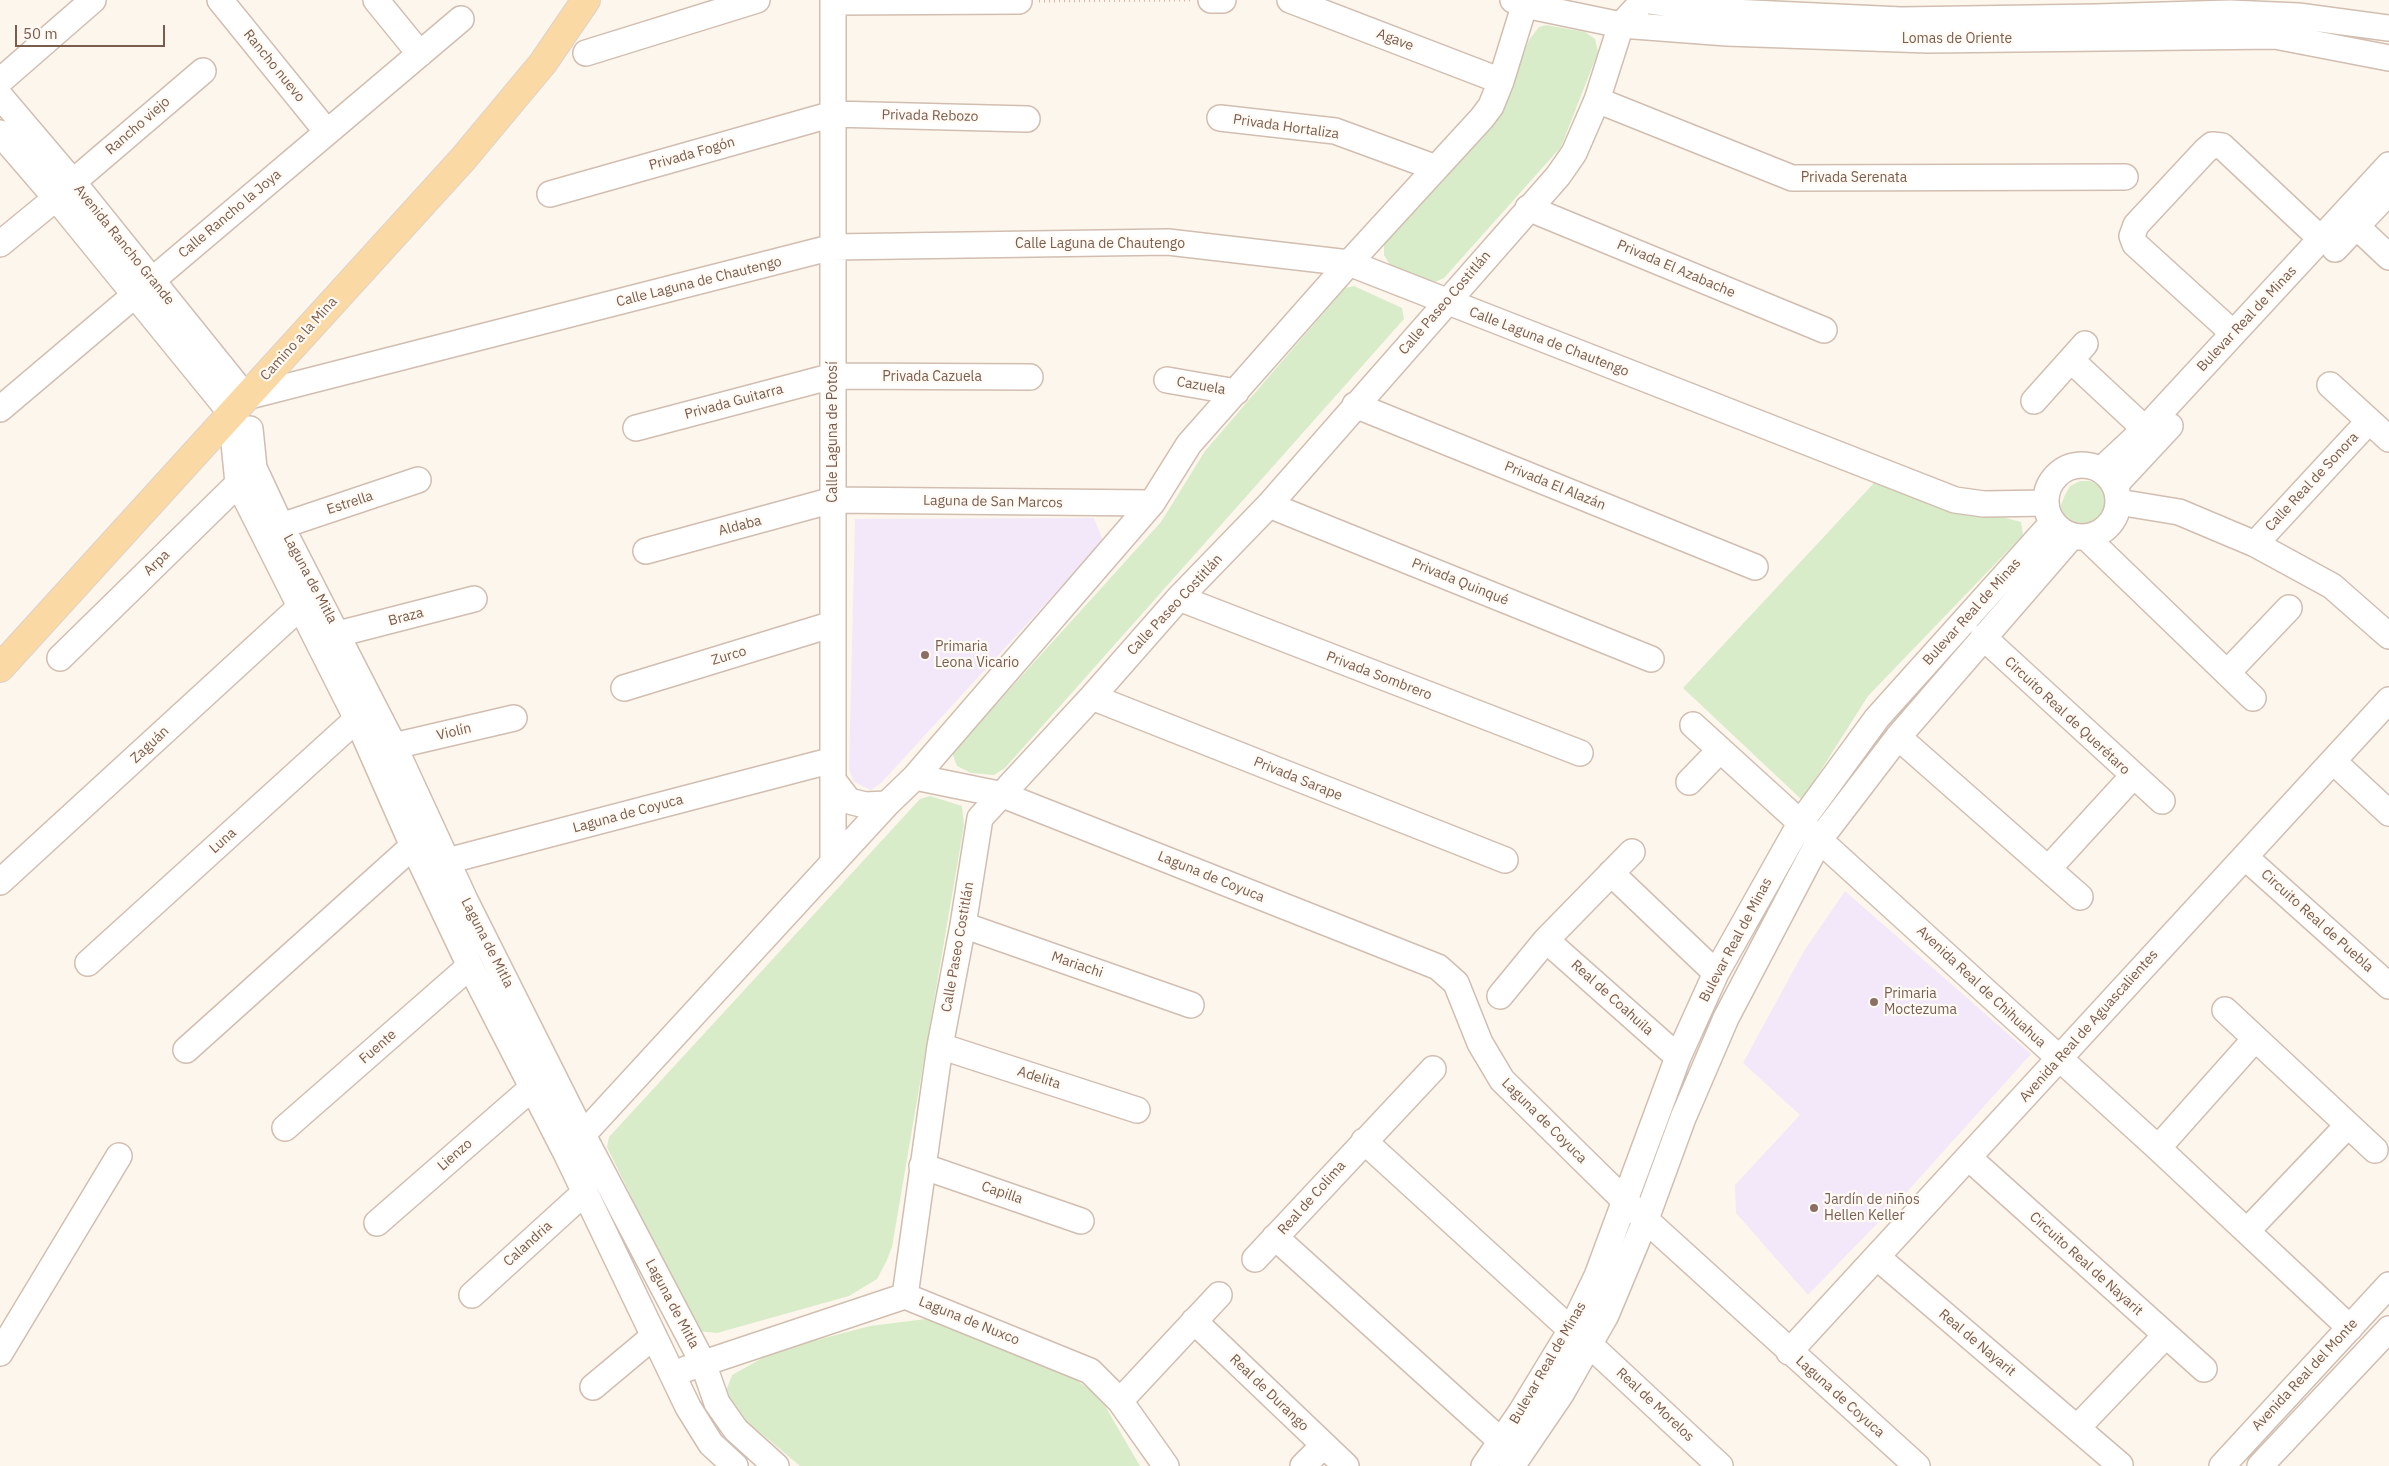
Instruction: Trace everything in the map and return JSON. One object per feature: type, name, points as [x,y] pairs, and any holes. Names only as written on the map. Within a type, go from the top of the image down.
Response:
[{"type":"main road","name":"Camino a la Mina","points":[[0,668],[463,159],[543,63],[586,0]]},
{"type":"street","points":[[0,81],[93,0]]},
{"type":"street","name":"Rancho nuevo","points":[[220,0],[327,132]]},
{"type":"street","points":[[376,0],[420,54]]},
{"type":"street","points":[[586,53],[757,0]]},
{"type":"street","points":[[1211,0],[1223,0]]},
{"type":"street","name":"Agave","points":[[1290,0],[1500,81]]},
{"type":"street","name":"Calle Paseo Costitlán","points":[[905,1296],[940,1046],[963,925],[980,818],[1092,697],[1179,598],[1269,505],[1558,176],[1574,153],[1597,100],[1621,24],[1644,0]]},
{"type":"street","name":"Lomas de Oriente","points":[[1644,0],[1731,12],[1902,20],[2230,13],[2298,16],[2389,28]]},
{"type":"street","points":[[834,1],[1019,1]]},
{"type":"street","name":"Calle Laguna de Potosí","points":[[833,863],[834,1]]},
{"type":"street","points":[[566,1153],[886,804],[915,777],[1152,503],[1189,444],[1491,106],[1500,81],[1521,2]]},
{"type":"street","name":"Lomas de Oriente","points":[[1521,2],[1621,24],[1762,35],[1928,40],[2275,36],[2389,58]]},
{"type":"street","name":"Calle Rancho la Joya","points":[[0,409],[461,19]]},
{"type":"street","name":"Rancho viejo","points":[[0,244],[203,71]]},
{"type":"street","name":"Avenida Rancho Grande","points":[[0,96],[64,190],[239,405]]},
{"type":"street","name":"Privada Serenata","points":[[1597,100],[1792,178],[2125,177]]},
{"type":"street","name":"Privada Rebozo","points":[[833,114],[1027,119]]},
{"type":"street","name":"Privada Fogón","points":[[550,194],[833,114]]},
{"type":"street","name":"Privada Hortaliza","points":[[1220,118],[1336,131],[1436,168]]},
{"type":"street","name":"Avenida Rancho Grande","points":[[0,133],[64,190]]},
{"type":"street","points":[[2233,333],[2135,244],[2132,236],[2136,225],[2212,145],[2222,146],[2321,238]]},
{"type":"street","name":"Bulevar Real de Minas","points":[[2112,486],[2145,428],[2389,165]]},
{"type":"street","name":"Bulevar Real de Minas","points":[[2112,486],[2389,192]]},
{"type":"street","name":"Privada El Azabache","points":[[1528,208],[1824,330]]},
{"type":"street","points":[[2356,226],[2389,257]]},
{"type":"street","name":"Calle Laguna de Chautengo","points":[[239,405],[833,247],[1168,242],[1349,264],[1955,500],[1984,504],[2064,525]]},
{"type":"street","points":[[2034,401],[2078,352],[2145,428]]},
{"type":"street","name":"Privada Cazuela","points":[[833,376],[1030,377]]},
{"type":"street","name":"Privada Guitarra","points":[[636,428],[833,376]]},
{"type":"street","name":"Cazuela","points":[[1167,380],[1236,392]]},
{"type":"street","points":[[2330,386],[2389,439]]},
{"type":"street","name":"Laguna de Mitla","points":[[239,405],[246,476],[300,607],[436,866],[583,1135],[702,1363],[717,1403],[736,1430],[776,1466]]},
{"type":"street","name":"Privada El Alazán","points":[[1355,405],[1755,567]]},
{"type":"street","name":"Calle Real de Sonora","points":[[2255,544],[2369,421]]},
{"type":"street","points":[[2253,698],[2064,525],[2051,483],[2058,474],[2068,468],[2090,465],[2112,486],[2255,544],[2332,586],[2389,636]]},
{"type":"street","name":"Laguna de Mitla","points":[[246,476],[281,526],[394,746],[424,841]]},
{"type":"street","name":"Arpa","points":[[60,658],[246,476]]},
{"type":"street","name":"Estrella","points":[[281,526],[418,480]]},
{"type":"street","points":[[2064,525],[2096,534],[2112,522],[2112,486]]},
{"type":"street","name":"Laguna de San Marcos","points":[[833,500],[1152,503]]},
{"type":"street","name":"Aldaba","points":[[646,551],[833,500]]},
{"type":"street","name":"Privada Quinqué","points":[[1269,505],[1651,660]]},
{"type":"street","name":"Bulevar Real de Minas","points":[[1581,1337],[1606,1315],[1646,1219],[1683,1118],[1726,1018],[1820,839],[1898,737],[1983,637],[2064,525]]},
{"type":"street","name":"Bulevar Real de Minas","points":[[1484,1466],[1516,1457],[1581,1337],[1597,1276],[1678,1057],[1716,973],[1801,822],[1878,718],[2064,525]]},
{"type":"street","name":"Privada Sombrero","points":[[1179,598],[1580,753]]},
{"type":"street","name":"Braza","points":[[338,634],[474,599]]},
{"type":"street","name":"Zaguán","points":[[0,882],[300,607]]},
{"type":"street","points":[[2227,673],[2289,608]]},
{"type":"street","name":"Zurco","points":[[624,688],[833,624]]},
{"type":"street","name":"Circuito Real de Querétaro","points":[[1983,637],[2133,776],[2048,870]]},
{"type":"street","name":"Privada Sarape","points":[[1092,697],[1505,860]]},
{"type":"street","name":"Avenida Real de Aguascalientes","points":[[1789,1352],[2334,762],[2389,700]]},
{"type":"street","name":"Violín","points":[[394,746],[514,718]]},
{"type":"street","name":"Luna","points":[[88,963],[358,719]]},
{"type":"street","name":"Avenida Real de Chihuahua","points":[[1693,725],[2248,1230],[2350,1328]]},
{"type":"street","points":[[1898,737],[2080,897]]},
{"type":"street","points":[[1689,782],[1720,750]]},
{"type":"street","points":[[2334,762],[2389,813]]},
{"type":"street","points":[[833,770],[849,801],[865,805],[886,804]]},
{"type":"street","name":"Laguna de Coyuca","points":[[436,866],[833,770]]},
{"type":"street","points":[[2133,776],[2162,801]]},
{"type":"street","name":"Laguna de Coyuca","points":[[915,777],[1003,794],[1438,966],[1456,983],[1480,1043],[1502,1080],[1624,1200],[1789,1352],[1917,1466]]},
{"type":"street","points":[[186,1050],[424,841]]},
{"type":"street","points":[[1500,996],[1546,940],[1632,852]]},
{"type":"street","name":"Circuito Real de Puebla","points":[[2245,857],[2389,986]]},
{"type":"street","name":"Laguna de Mitla","points":[[436,866],[470,966],[566,1153],[688,1407],[711,1444],[735,1466]]},
{"type":"street","points":[[1610,873],[1716,973]]},
{"type":"street","name":"Mariachi","points":[[963,925],[1191,1005]]},
{"type":"street","name":"Real de Coahuila","points":[[1546,940],[1678,1057]]},
{"type":"street","name":"Fuente","points":[[285,1128],[470,966]]},
{"type":"street","points":[[2225,1010],[2375,1150]]},
{"type":"street","points":[[2158,1148],[2255,1039]]},
{"type":"street","name":"Adelita","points":[[940,1046],[1138,1110]]},
{"type":"street","name":"Real de Colima","points":[[1434,1069],[1275,1237],[1516,1457]]},
{"type":"street","name":"Lienzo","points":[[377,1223],[533,1087]]},
{"type":"street","points":[[2248,1230],[2348,1125]]},
{"type":"street","points":[[1364,1141],[1581,1337]]},
{"type":"street","points":[[0,1353],[119,1156]]},
{"type":"street","name":"Circuito Real de Nayarit","points":[[1968,1158],[2204,1369]]},
{"type":"street","name":"Capilla","points":[[922,1166],[1081,1221]]},
{"type":"street","name":"Calandria","points":[[472,1295],[584,1193]]},
{"type":"street","points":[[1255,1259],[1275,1237]]},
{"type":"street","name":"Real de Nayarit","points":[[1877,1257],[2120,1465]]},
{"type":"street","name":"Avenida Real del Monte","points":[[2222,1466],[2389,1285]]},
{"type":"street","points":[[1120,1400],[1219,1295]]},
{"type":"street","name":"Laguna de Nuxco","points":[[672,1373],[905,1296],[1090,1371],[1120,1400],[1166,1466]]},
{"type":"street","name":"Real de Durango","points":[[1194,1321],[1346,1466]]},
{"type":"street","points":[[2268,1463],[2389,1329]]},
{"type":"street","points":[[2077,1428],[2166,1335]]},
{"type":"street","points":[[593,1387],[654,1336]]},
{"type":"street","name":"Real de Morelos","points":[[1581,1337],[1720,1466]]},
{"type":"street","points":[[1303,1466],[1324,1445]]},
{"type":"path","points":[[1019,1],[1211,0]]},
{"type":"shaded area","name":"Primaria Leona Vicario","points":[[1094,518],[1103,541],[882,782],[871,790],[854,782],[849,769],[855,519]]},
{"type":"shaded area","name":"Primaria Moctezuma","points":[[1845,891],[2031,1054],[1897,1203],[1808,1295],[1736,1213],[1735,1185],[1800,1115],[1743,1063],[1804,951]]},
{"type":"green space","points":[[1546,25],[1585,32],[1595,39],[1598,52],[1561,147],[1444,278],[1435,282],[1391,267],[1384,255],[1384,244],[1495,124],[1529,40],[1539,27]]},
{"type":"green space","points":[[1354,286],[1402,308],[1404,319],[1005,768],[994,775],[971,773],[957,766],[952,753],[1161,522],[1205,451],[1345,288]]},
{"type":"green space","points":[[2080,481],[2090,481],[2104,487],[2113,499],[2116,509],[2108,523],[2091,534],[2068,525],[2062,516],[2061,505],[2065,495],[2070,486]]},
{"type":"green space","points":[[1874,483],[2021,522],[2023,535],[1868,696],[1802,800],[1683,688]]},
{"type":"green space","points":[[930,796],[962,806],[964,825],[892,1247],[886,1262],[877,1279],[849,1296],[717,1333],[697,1331],[607,1147],[609,1137],[920,799]]},
{"type":"green space","points":[[926,1319],[1070,1375],[1091,1391],[1105,1406],[1140,1466],[800,1466],[738,1414],[726,1391],[732,1375],[775,1351],[870,1326]]},
{"type":"place","name":"Primaria Leona Vicario","points":[[925,655]]},
{"type":"place","name":"Primaria Moctezuma","points":[[1874,1002]]},
{"type":"place","name":"Jardín de niños Hellen Keller","points":[[1814,1208]]}]
